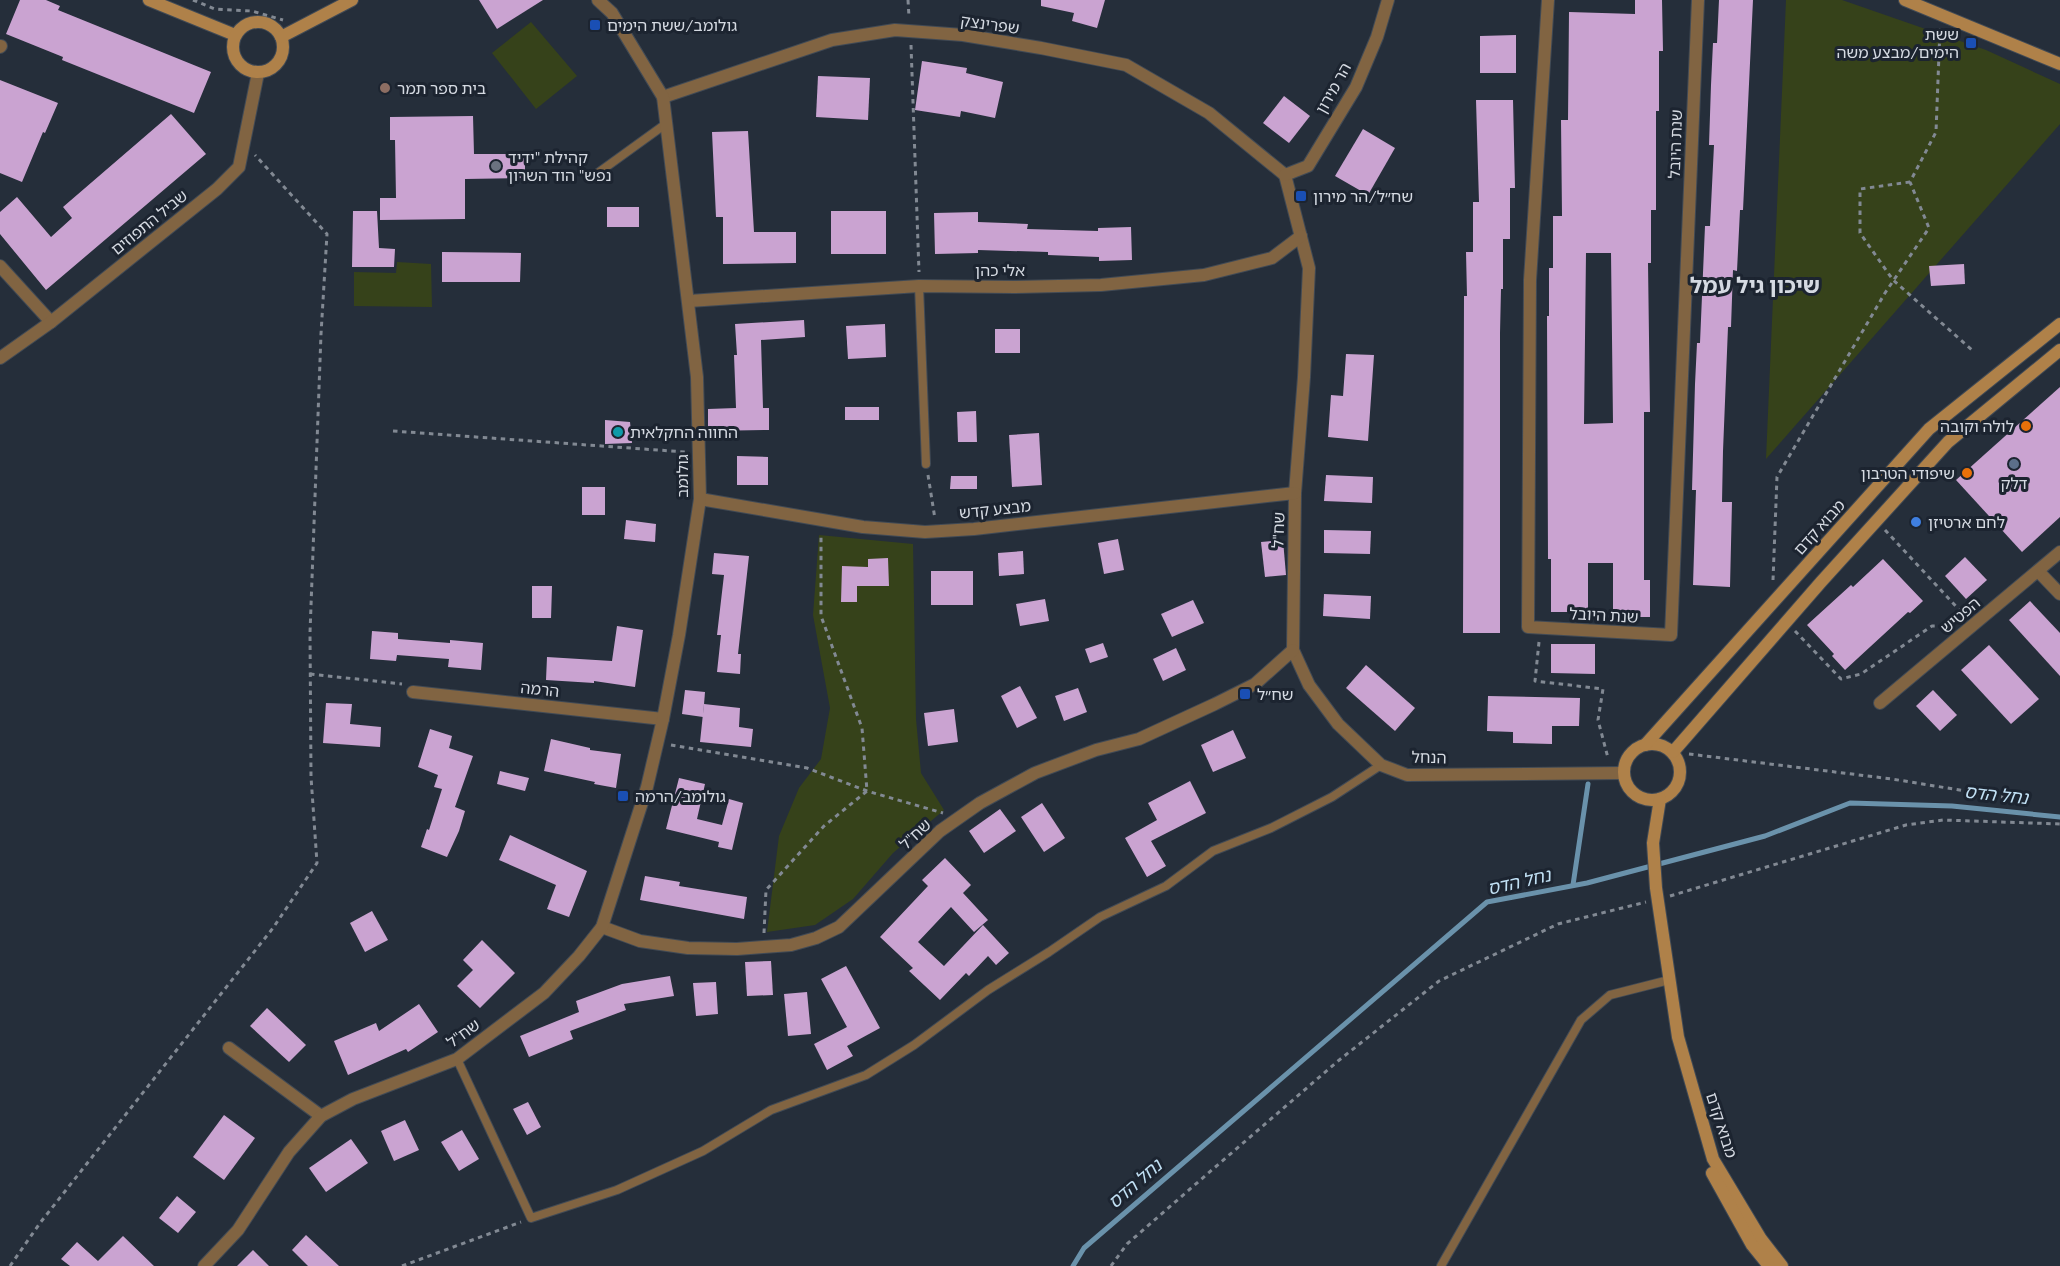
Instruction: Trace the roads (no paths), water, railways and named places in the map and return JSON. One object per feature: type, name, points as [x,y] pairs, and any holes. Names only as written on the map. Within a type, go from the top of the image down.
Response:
[{"type":"street","points":[[149,0],[235,35]]},
{"type":"street","points":[[282,37],[352,0]]},
{"type":"street","name":"גולומב","points":[[598,0],[612,13],[663,97],[697,377],[699,453],[699,499],[679,635],[663,719],[647,787],[602,927]]},
{"type":"street","name":"הר מירון","points":[[1285,175],[1308,166],[1356,87],[1377,36],[1388,0]]},
{"type":"street","name":"שנת היובל","points":[[1548,0],[1530,280],[1528,627],[1671,635],[1698,0]]},
{"type":"street","points":[[1905,0],[2060,64]]},
{"type":"street","points":[[259,21],[270,24],[282,37],[283,52],[280,60],[267,71],[258,73],[249,71],[235,60],[232,43],[235,35],[250,22],[259,21]]},
{"type":"street","name":"שפרינצק","points":[[663,97],[832,40],[895,30],[963,35],[1126,65],[1209,113],[1285,175]]},
{"type":"street","name":"שביל התפוזים","points":[[0,358],[51,322],[217,189],[239,167],[258,73]]},
{"type":"street","name":"שח\"ל","points":[[204,1266],[237,1230],[288,1152],[321,1116],[353,1099],[457,1059],[544,993],[579,956],[602,927],[640,941],[678,946],[737,949],[790,945],[816,938],[839,927],[940,831],[980,803],[1035,773],[1096,750],[1139,739],[1245,689],[1255,684],[1293,650],[1295,493],[1304,378],[1309,268],[1285,175]]},
{"type":"street","name":"אלי כהן","points":[[689,301],[919,286],[1101,285],[1204,275],[1272,258],[1301,236]]},
{"type":"street","points":[[0,266],[51,322]]},
{"type":"street","name":"מבוא קדם","points":[[1645,745],[1929,429],[2060,324]]},
{"type":"street","points":[[1673,752],[1876,520],[1948,442],[2060,350]]},
{"type":"street","name":"מבצע קדש","points":[[699,499],[863,527],[938,531],[974,529],[1295,493]]},
{"type":"street","name":"הפטיש","points":[[1880,703],[2060,552]]},
{"type":"street","points":[[2038,571],[2060,594]]},
{"type":"street","name":"הנחל","points":[[1293,650],[1309,685],[1320,701],[1338,724],[1380,765],[1407,775],[1618,773]]},
{"type":"street","name":"הרמה","points":[[413,692],[663,719]]},
{"type":"street","points":[[1655,744],[1673,752],[1678,759],[1679,779],[1675,788],[1660,798],[1644,798],[1637,795],[1618,773],[1631,754],[1645,745],[1655,744]]},
{"type":"street","name":"מבוא קדם","points":[[1660,798],[1653,843],[1653,897],[1678,1037],[1713,1159],[1761,1239],[1782,1266]]},
{"type":"street","name":"מבוא קדם","points":[[1669,980],[1671,1037],[1706,1161],[1752,1245],[1768,1266]]},
{"type":"street","points":[[229,1048],[321,1116]]},
{"type":"lane","points":[[595,175],[667,123]]},
{"type":"lane","points":[[919,286],[926,464]]},
{"type":"lane","points":[[457,1059],[531,1218],[617,1190],[703,1151],[771,1110],[866,1075],[914,1045],[988,990],[1050,952],[1100,917],[1166,886],[1213,851],[1270,828],[1332,797],[1380,765]]},
{"type":"lane","points":[[1441,1266],[1581,1020],[1610,994],[1669,980]]},
{"type":"waterway","points":[[1573,885],[1588,784]]},
{"type":"waterway","name":"נחל הדס","points":[[1073,1266],[1084,1248],[1487,902],[1587,883],[1765,836],[1850,803],[1952,806],[2060,817]]},
{"type":"place","name":"גולומב/ששת הימים","points":[[595,25]]},
{"type":"place","name":"ששת הימים/מבצע משה","points":[[1971,43]]},
{"type":"place","name":"בית ספר תמר","points":[[385,88]]},
{"type":"place","name":"קהילת \"ידיד נפש\" הוד השרון","points":[[496,166]]},
{"type":"place","name":"שח״ל/הר מירון","points":[[1301,196]]},
{"type":"place","name":"לולה וקובה","points":[[2026,426]]},
{"type":"place","name":"החווה החקלאית","points":[[618,432]]},
{"type":"place","name":"דלק","points":[[2014,464]]},
{"type":"place","name":"שיפודי הטרבון","points":[[1967,473]]},
{"type":"place","name":"לחם ארטיזן","points":[[1916,522]]},
{"type":"place","name":"שח״ל","points":[[1245,694]]},
{"type":"place","name":"גולומב/הרמה","points":[[623,796]]},
{"type":"district","name":"שיכון גיל עמל","points":[[1755,285]]}]
